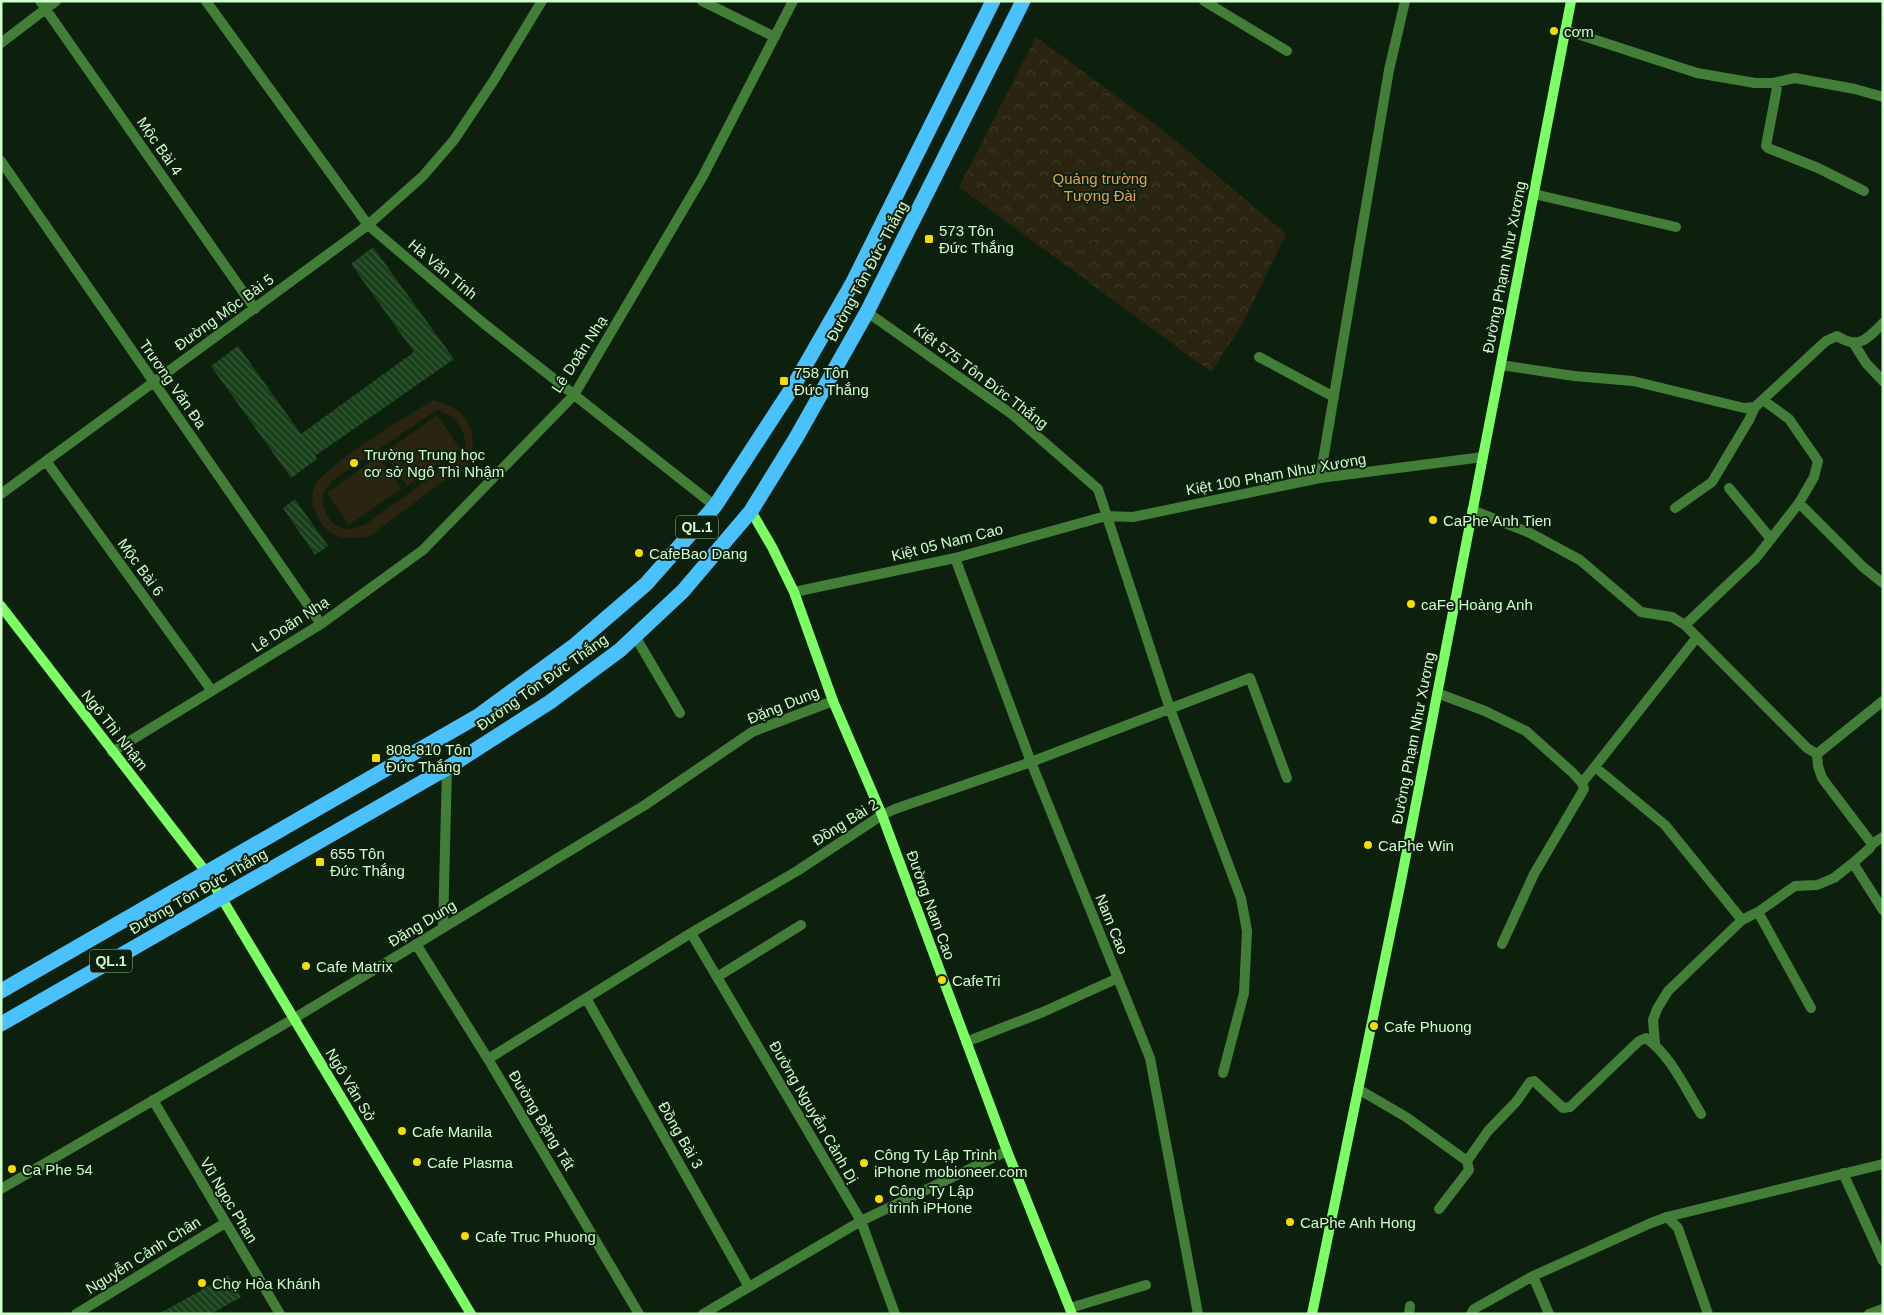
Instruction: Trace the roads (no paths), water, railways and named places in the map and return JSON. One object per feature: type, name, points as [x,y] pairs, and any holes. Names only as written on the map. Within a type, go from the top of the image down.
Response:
[{"type":"highway","name":"Đường Tôn Đức Thắng","points":[[1,991],[478,716],[575,645],[646,584],[715,506],[794,385],[852,284],[993,1]]},
{"type":"highway","name":"Đường Tôn Đức Thắng","points":[[1,1024],[447,768],[550,702],[620,650],[683,590],[751,511],[796,438],[867,312],[1023,1]]},
{"type":"street","points":[[1,42],[43,5],[56,1]]},
{"type":"street","name":"Hà Văn Tính","points":[[206,1],[368,225],[482,322],[715,506]]},
{"type":"street","name":"Đường Mộc Bài 5","points":[[1,494],[368,225],[423,176],[454,140],[494,80],[542,1]]},
{"type":"street","points":[[702,1],[774,37]]},
{"type":"street","name":"Lê Doãn Nhạ","points":[[112,752],[321,624],[423,550],[574,395],[703,176],[793,1]]},
{"type":"street","points":[[1204,1],[1287,51]]},
{"type":"street","points":[[1320,478],[1389,70],[1405,1]]},
{"type":"street","name":"Đường Phạm Như Xương","points":[[1312,1314],[1399,890],[1571,1]]},
{"type":"street","name":"Mộc Bài 4","points":[[43,5],[255,309]]},
{"type":"street","points":[[1565,30],[1697,73],[1755,83],[1778,82],[1795,78],[1855,89],[1883,97]]},
{"type":"street","points":[[1778,82],[1766,146],[1818,168],[1864,191]]},
{"type":"street","name":"Trương Văn Đa","points":[[1,161],[321,624]]},
{"type":"street","points":[[1534,194],[1676,227]]},
{"type":"street","name":"Kiệt 575 Tôn Đức Thắng","points":[[867,312],[1013,415],[1098,489],[1170,709],[1241,898],[1247,930],[1244,993],[1223,1073]]},
{"type":"street","points":[[1675,508],[1712,482],[1759,403],[1826,340],[1836,336],[1845,342],[1854,344],[1866,340],[1883,323]]},
{"type":"street","points":[[1854,344],[1866,363],[1883,381]]},
{"type":"street","points":[[1259,357],[1334,397]]},
{"type":"street","points":[[1501,365],[1574,376],[1633,381],[1744,408],[1759,403],[1789,419],[1818,461],[1814,477],[1798,503],[1756,558],[1685,625]]},
{"type":"street","name":"Kiệt 100 Phạm Như Xương","points":[[1106,516],[1134,517],[1320,478],[1483,457]]},
{"type":"street","name":"Mộc Bài 6","points":[[46,461],[212,691]]},
{"type":"street","points":[[1729,488],[1771,539]]},
{"type":"street","points":[[1798,503],[1863,567],[1883,583]]},
{"type":"street","points":[[1472,510],[1530,533],[1580,560],[1641,612],[1672,617],[1685,625],[1800,741],[1817,754],[1822,778],[1872,844]]},
{"type":"street","name":"Đường Nam Cao","points":[[751,511],[772,547],[794,592],[833,701],[882,815],[1007,1151],[1071,1311]]},
{"type":"street","name":"Kiệt 05 Nam Cao","points":[[794,592],[955,558],[1106,516]]},
{"type":"street","name":"Nam Cao","points":[[955,558],[1031,762],[1150,1058],[1198,1314]]},
{"type":"street","name":"Ngô Thì Nhậm","points":[[1,606],[206,872]]},
{"type":"street","points":[[635,636],[680,713]]},
{"type":"street","points":[[1582,783],[1697,638]]},
{"type":"street","name":"Đồng Bài 2","points":[[488,1058],[691,933],[797,871],[882,815],[1031,762],[1250,678],[1287,778]]},
{"type":"street","points":[[1437,693],[1485,711],[1526,731],[1582,783],[1584,789],[1534,874],[1502,944]]},
{"type":"street","name":"Đặng Dung","points":[[1,1189],[293,1019],[443,928],[645,805],[752,732],[833,701]]},
{"type":"street","points":[[1817,754],[1883,701]]},
{"type":"street","points":[[1594,767],[1665,825],[1742,920]]},
{"type":"street","points":[[443,928],[447,768]]},
{"type":"street","points":[[1654,1044],[1653,1020],[1656,1009],[1668,991],[1742,920],[1758,912],[1795,886],[1817,885],[1834,878],[1870,848],[1872,844],[1883,837]]},
{"type":"street","points":[[1853,863],[1883,910]]},
{"type":"street","name":"Ngô Văn Sở","points":[[206,872],[471,1314]]},
{"type":"street","points":[[1758,912],[1812,1008]]},
{"type":"street","points":[[717,977],[801,926]]},
{"type":"street","name":"Đường Nguyễn Cảnh Dị","points":[[691,933],[861,1221],[895,1314]]},
{"type":"street","name":"Đường Đặng Tất","points":[[416,944],[488,1058],[639,1314]]},
{"type":"street","points":[[966,1042],[1043,1012],[1118,978]]},
{"type":"street","name":"Đồng Bài 3","points":[[586,998],[749,1287]]},
{"type":"street","points":[[1467,1161],[1488,1131],[1516,1102],[1530,1082],[1534,1081],[1563,1108],[1570,1107],[1639,1041],[1646,1038],[1654,1044],[1670,1064],[1701,1114]]},
{"type":"street","points":[[1358,1090],[1406,1117],[1467,1161],[1469,1170],[1439,1209]]},
{"type":"street","name":"Vũ Ngọc Phan","points":[[153,1100],[224,1223],[280,1314]]},
{"type":"street","points":[[703,1314],[861,1221],[1007,1151]]},
{"type":"street","points":[[1471,1314],[1474,1309],[1533,1276],[1667,1217],[1883,1164]]},
{"type":"street","points":[[1843,1173],[1883,1261]]},
{"type":"street","points":[[1667,1217],[1678,1228],[1708,1314]]},
{"type":"street","name":"Nguyễn Cảnh Chân","points":[[76,1314],[224,1223]]},
{"type":"street","points":[[1533,1276],[1549,1314]]},
{"type":"street","points":[[1071,1311],[1146,1285]]},
{"type":"street","points":[[1869,1314],[1883,1309]]},
{"type":"place","name":"cơm","points":[[1554,31]]},
{"type":"place","name":"573 Tôn Đức Thắng","points":[[929,239]]},
{"type":"place","name":"758 Tôn Đức Thắng","points":[[784,381]]},
{"type":"place","name":"Trường Trung học cơ sở Ngô Thì Nhậm","points":[[354,463]]},
{"type":"place","name":"CaPhe Anh Tien","points":[[1433,520]]},
{"type":"place","name":"CafeBao Dang","points":[[639,553]]},
{"type":"place","name":"caFe Hoàng Anh","points":[[1411,604]]},
{"type":"place","name":"808-810 Tôn Đức Thắng","points":[[376,758]]},
{"type":"place","name":"CaPhe Win","points":[[1368,845]]},
{"type":"place","name":"655 Tôn Đức Thắng","points":[[320,862]]},
{"type":"place","name":"Cafe Matrix","points":[[306,966]]},
{"type":"place","name":"CafeTri","points":[[942,980]]},
{"type":"place","name":"Cafe Phuong","points":[[1374,1026]]},
{"type":"place","name":"Cafe Manila","points":[[402,1131]]},
{"type":"place","name":"Cafe Plasma","points":[[417,1162]]},
{"type":"place","name":"Công Ty Lập Trình iPhone mobioneer.com","points":[[864,1163]]},
{"type":"place","name":"Ca Phe 54","points":[[12,1169]]},
{"type":"place","name":"Công Ty Lập trình iPHone","points":[[879,1199]]},
{"type":"place","name":"CaPhe Anh Hong","points":[[1290,1222]]},
{"type":"place","name":"Cafe Truc Phuong","points":[[465,1236]]},
{"type":"place","name":"Chợ Hòa Khánh","points":[[202,1283]]},
{"type":"park label","name":"Quảng trường Tượng Đài","points":[[1100,186]]}]
